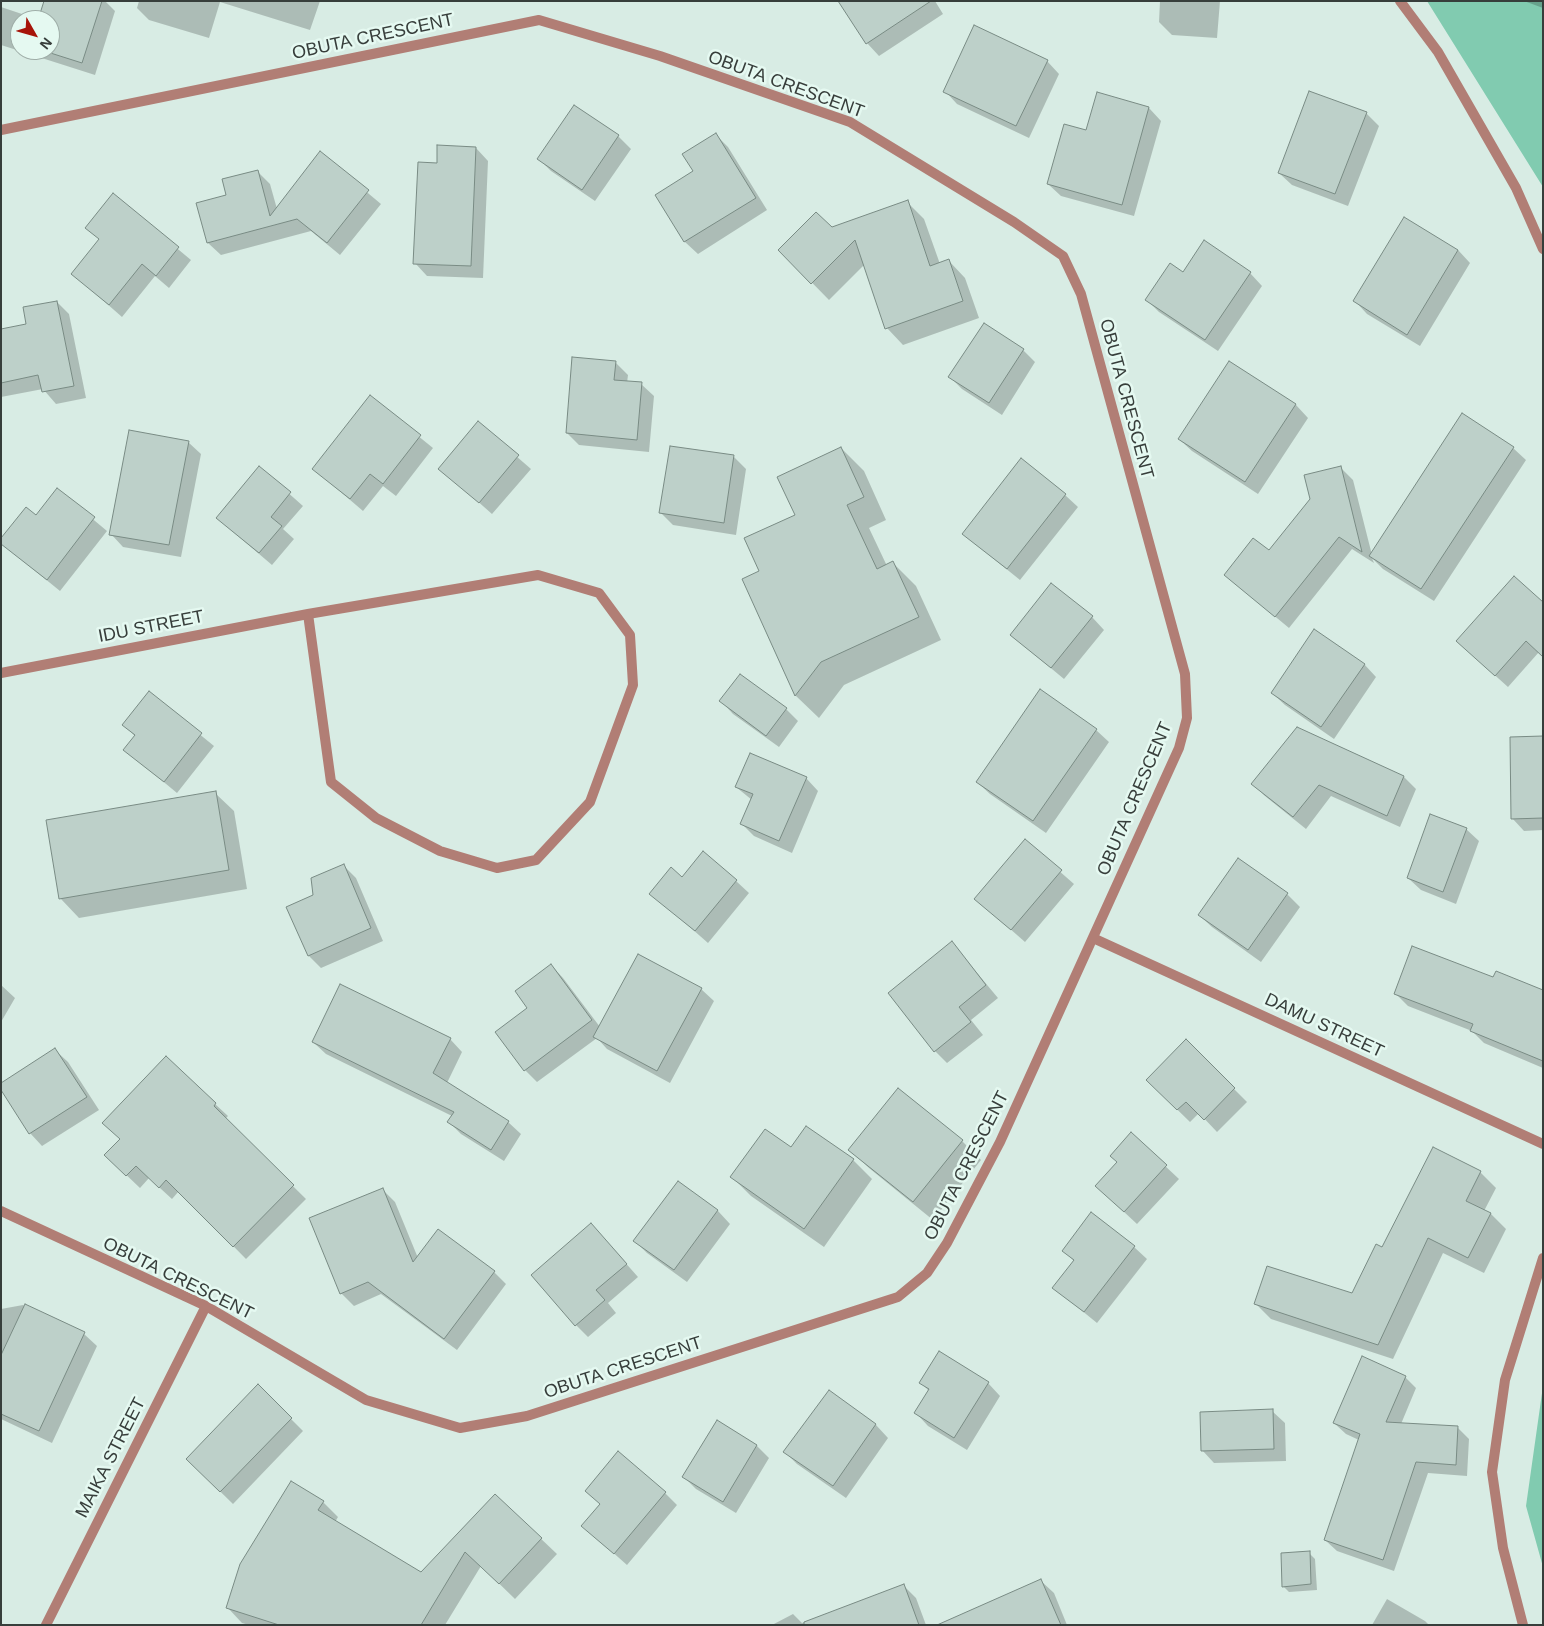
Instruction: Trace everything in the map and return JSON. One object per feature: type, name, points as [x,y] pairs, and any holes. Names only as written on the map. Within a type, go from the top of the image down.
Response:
[{"type":"street","points":[[1400,1],[1448,69],[1516,188],[1543,248]]},
{"type":"street","name":"OBUTA CRESCENT","points":[[1,130],[539,20],[660,56],[850,122],[1014,222],[1062,256],[1081,294],[1179,655],[1184,674],[1187,718],[1179,748],[1000,1142],[947,1243],[927,1274],[898,1296],[527,1416],[460,1428],[366,1400],[206,1306],[1,1211]]},
{"type":"street","name":"IDU STREET","points":[[1,672],[308,614],[538,575],[599,593],[630,636],[633,685],[590,802],[536,860],[498,868],[440,852],[376,818],[332,782],[308,614]]},
{"type":"street","name":"DAMU STREET","points":[[1093,938],[1543,1144]]},
{"type":"street","points":[[1523,1625],[1503,1548],[1492,1472],[1505,1380],[1543,1258]]},
{"type":"street","name":"MAIKA STREET","points":[[46,1625],[206,1306]]},
{"type":"green space","points":[[1427,1],[1543,1],[1543,187]]},
{"type":"green space","points":[[1543,1386],[1543,1567],[1526,1506]]},
{"type":"building","points":[[44,1],[102,1],[82,63],[60,56],[60,10],[41,10]]},
{"type":"building","points":[[838,1],[931,1],[866,44]]},
{"type":"building","points":[[974,25],[1048,60],[1016,126],[943,92]]},
{"type":"building","points":[[1309,91],[1367,112],[1335,194],[1278,173]]},
{"type":"building","points":[[1097,92],[1149,107],[1122,205],[1047,184],[1064,124],[1086,130]]},
{"type":"building","points":[[574,105],[619,135],[582,190],[537,159]]},
{"type":"building","points":[[716,133],[756,198],[684,242],[655,195],[693,171],[682,154]]},
{"type":"building","points":[[437,145],[476,147],[471,266],[413,264],[418,162],[437,163]]},
{"type":"building","points":[[320,151],[369,190],[327,243],[297,219],[207,243],[196,203],[226,195],[222,179],[258,170],[270,216]]},
{"type":"building","points":[[113,193],[179,247],[156,276],[142,264],[109,305],[71,274],[99,239],[85,228]]},
{"type":"building","points":[[908,200],[930,266],[949,259],[963,301],[885,329],[855,240],[811,284],[778,250],[816,212],[832,227]]},
{"type":"building","points":[[1404,217],[1458,250],[1407,335],[1353,301]]},
{"type":"building","points":[[1204,240],[1251,272],[1205,340],[1145,300],[1170,263],[1183,272]]},
{"type":"building","points":[[57,301],[74,386],[42,392],[38,375],[1,383],[1,329],[26,324],[23,307]]},
{"type":"building","points":[[984,323],[1024,349],[989,403],[948,377]]},
{"type":"building","points":[[572,357],[616,361],[614,380],[642,382],[637,440],[566,433]]},
{"type":"building","points":[[1229,361],[1296,404],[1245,482],[1178,439]]},
{"type":"building","points":[[370,395],[421,435],[383,484],[370,474],[350,499],[312,469]]},
{"type":"building","points":[[1462,413],[1514,447],[1421,589],[1369,556]]},
{"type":"building","points":[[478,421],[519,455],[479,503],[438,469]]},
{"type":"building","points":[[129,430],[189,441],[169,545],[109,535]]},
{"type":"building","points":[[670,446],[734,455],[724,523],[659,513]]},
{"type":"building","points":[[841,447],[864,497],[847,505],[877,569],[893,561],[919,617],[821,662],[795,696],[742,579],[759,571],[744,538],[795,515],[777,477]]},
{"type":"building","points":[[1021,458],[1066,494],[1007,569],[962,534]]},
{"type":"building","points":[[259,466],[291,492],[271,517],[282,526],[259,553],[216,518]]},
{"type":"building","points":[[1341,466],[1362,552],[1339,537],[1275,617],[1224,575],[1253,538],[1269,550],[1310,499],[1304,475]]},
{"type":"building","points":[[57,488],[95,517],[47,580],[1,544],[1,538],[26,507],[36,515]]},
{"type":"building","points":[[1514,576],[1543,602],[1543,657],[1526,641],[1495,676],[1456,641]]},
{"type":"building","points":[[1051,583],[1093,616],[1051,668],[1010,635]]},
{"type":"building","points":[[1314,629],[1365,664],[1321,727],[1271,693]]},
{"type":"building","points":[[740,674],[787,708],[766,736],[719,701]]},
{"type":"building","points":[[1040,689],[1097,729],[1033,821],[976,782]]},
{"type":"building","points":[[149,691],[202,733],[164,782],[123,750],[135,735],[122,725]]},
{"type":"building","points":[[1297,727],[1404,776],[1387,816],[1319,785],[1293,817],[1251,784]]},
{"type":"building","points":[[1543,736],[1543,818],[1511,819],[1510,737]]},
{"type":"building","points":[[750,753],[807,777],[779,841],[740,824],[753,794],[735,787]]},
{"type":"building","points":[[216,791],[229,870],[59,899],[46,820]]},
{"type":"building","points":[[1430,814],[1467,828],[1443,892],[1407,878]]},
{"type":"building","points":[[1025,839],[1062,870],[1011,930],[974,899]]},
{"type":"building","points":[[703,851],[737,880],[695,931],[649,894],[671,867],[682,877]]},
{"type":"building","points":[[1238,858],[1288,893],[1248,950],[1198,915]]},
{"type":"building","points":[[344,864],[371,928],[308,956],[286,907],[313,895],[311,878]]},
{"type":"building","points":[[952,941],[986,985],[959,1007],[971,1022],[934,1052],[888,993]]},
{"type":"building","points":[[1412,946],[1493,977],[1496,971],[1543,990],[1543,1061],[1470,1031],[1473,1024],[1394,994]]},
{"type":"building","points":[[638,954],[702,988],[657,1071],[593,1037]]},
{"type":"building","points":[[551,964],[592,1020],[524,1071],[495,1032],[527,1008],[515,991]]},
{"type":"building","points":[[340,984],[451,1038],[433,1073],[509,1121],[491,1150],[447,1122],[454,1112],[312,1042]]},
{"type":"building","points":[[1186,1039],[1235,1088],[1204,1120],[1186,1102],[1177,1110],[1146,1080]]},
{"type":"building","points":[[55,1048],[87,1097],[29,1134],[1,1090],[1,1083]]},
{"type":"building","points":[[166,1056],[216,1103],[214,1106],[294,1185],[233,1247],[166,1180],[159,1188],[136,1166],[126,1176],[104,1155],[120,1139],[102,1123]]},
{"type":"building","points":[[898,1088],[963,1140],[913,1202],[848,1150]]},
{"type":"building","points":[[806,1126],[854,1159],[804,1229],[730,1177],[765,1129],[791,1147]]},
{"type":"building","points":[[1131,1132],[1167,1165],[1124,1212],[1095,1186],[1117,1162],[1110,1156]]},
{"type":"building","points":[[1433,1147],[1481,1171],[1466,1201],[1491,1213],[1468,1258],[1428,1238],[1378,1345],[1254,1304],[1267,1266],[1352,1293],[1376,1244],[1382,1247]]},
{"type":"building","points":[[678,1181],[718,1210],[674,1270],[633,1241]]},
{"type":"building","points":[[383,1188],[413,1262],[438,1229],[495,1271],[444,1339],[368,1282],[340,1294],[309,1218]]},
{"type":"building","points":[[1091,1212],[1135,1246],[1084,1312],[1052,1288],[1074,1260],[1062,1251]]},
{"type":"building","points":[[591,1223],[627,1264],[596,1290],[605,1300],[575,1326],[531,1275]]},
{"type":"building","points":[[25,1304],[85,1332],[39,1431],[1,1414],[1,1355]]},
{"type":"building","points":[[939,1351],[989,1382],[954,1438],[914,1413],[929,1389],[919,1383]]},
{"type":"building","points":[[1362,1356],[1406,1376],[1386,1422],[1458,1426],[1456,1465],[1416,1462],[1383,1560],[1324,1540],[1360,1434],[1333,1423]]},
{"type":"building","points":[[258,1384],[292,1418],[220,1492],[186,1459]]},
{"type":"building","points":[[829,1390],[876,1424],[833,1486],[783,1452]]},
{"type":"building","points":[[1273,1409],[1274,1449],[1201,1451],[1200,1412]]},
{"type":"building","points":[[717,1420],[757,1445],[723,1502],[682,1477]]},
{"type":"building","points":[[618,1451],[666,1492],[614,1554],[581,1526],[600,1504],[585,1491]]},
{"type":"building","points":[[291,1481],[324,1501],[318,1510],[421,1572],[495,1494],[542,1538],[499,1584],[465,1552],[421,1625],[279,1625],[226,1608],[240,1564]]},
{"type":"building","points":[[1310,1551],[1311,1584],[1282,1587],[1281,1553]]},
{"type":"building","points":[[1041,1579],[1061,1625],[937,1625]]},
{"type":"building","points":[[904,1584],[919,1625],[804,1625],[804,1622]]}]
